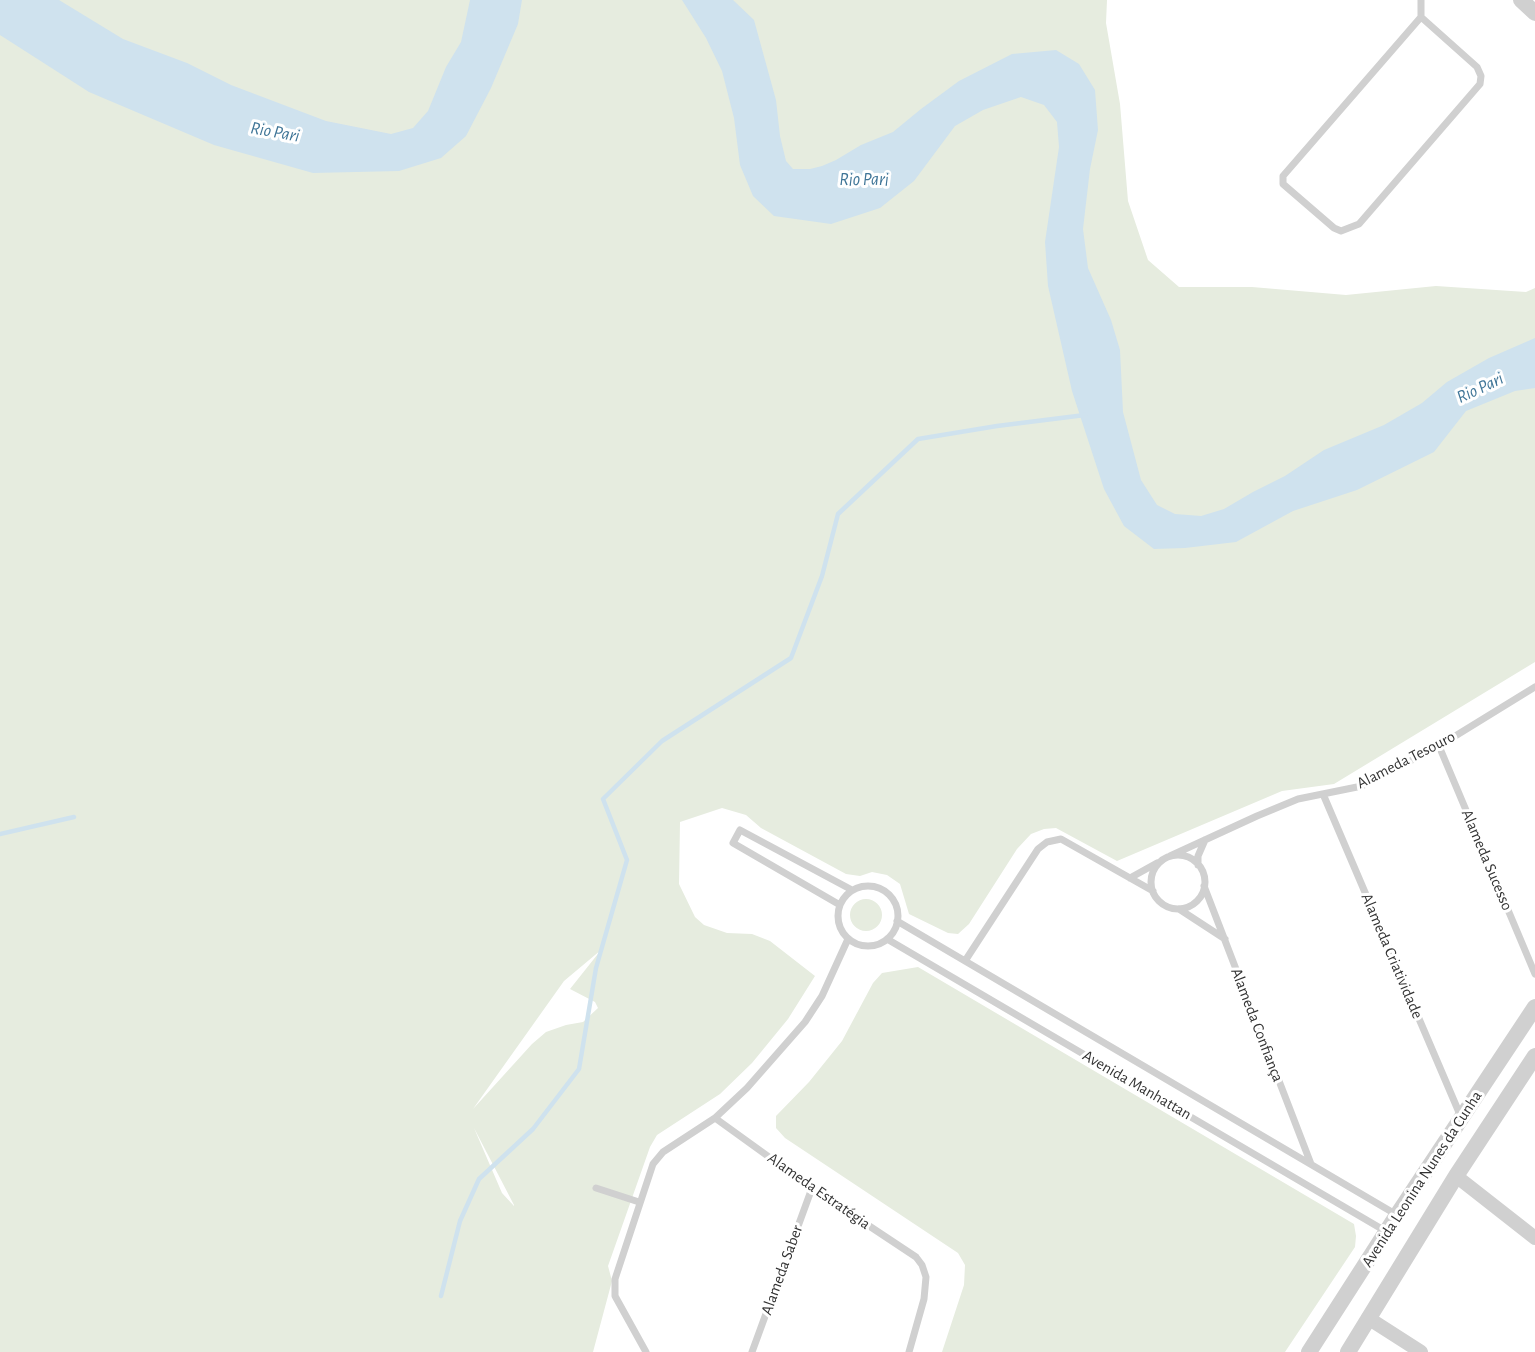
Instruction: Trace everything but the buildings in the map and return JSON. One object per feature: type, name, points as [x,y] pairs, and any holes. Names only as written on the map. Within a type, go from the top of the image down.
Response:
[{"type":"street","points":[[1521,0],[1535,13]]},
{"type":"street","name":"Avenida Leonina Nunes da Cunha","points":[[1309,1352],[1396,1215],[1535,1007]]},
{"type":"street","name":"Avenida Leonina Nunes da Cunha","points":[[1348,1352],[1456,1176],[1535,1056]]},
{"type":"street","points":[[1456,1176],[1535,1238]]},
{"type":"street","points":[[1368,1318],[1421,1352]]},
{"type":"lane","points":[[1421,0],[1421,17],[1282,176],[1283,184],[1334,228],[1341,231],[1359,224],[1480,84],[1481,76],[1477,67],[1421,17]]},
{"type":"lane","name":"Alameda Tesouro","points":[[1170,856],[1298,799],[1362,786],[1439,746],[1535,687]]},
{"type":"lane","name":"Alameda Sucesso","points":[[1439,746],[1535,974]]},
{"type":"lane","name":"Alameda Criatividade","points":[[1323,794],[1461,1118]]},
{"type":"lane","points":[[840,905],[733,843],[740,830],[852,890]]},
{"type":"lane","points":[[965,961],[1038,849],[1047,842],[1061,839],[1153,891]]},
{"type":"lane","points":[[1198,865],[1198,856],[1204,840]]},
{"type":"lane","points":[[1131,878],[1170,856],[1188,857],[1198,865],[1204,877],[1204,886],[1196,901],[1179,909]]},
{"type":"lane","points":[[1162,860],[1152,876],[1153,891],[1158,900],[1164,905],[1179,909],[1225,939]]},
{"type":"lane","points":[[870,886],[887,892],[894,901],[897,921],[887,939],[868,946],[848,939],[838,923],[837,914],[840,905],[852,890],[870,886]]},
{"type":"lane","name":"Alameda Confiança","points":[[1204,886],[1311,1164]]},
{"type":"lane","name":"Avenida Manhattan","points":[[897,921],[1396,1215]]},
{"type":"lane","points":[[646,1352],[615,1296],[615,1280],[653,1164],[663,1152],[716,1118],[747,1088],[805,1022],[822,996],[848,939]]},
{"type":"lane","name":"Avenida Manhattan","points":[[887,939],[1387,1232]]},
{"type":"lane","name":"Alameda Estratégia","points":[[716,1118],[812,1188],[916,1257],[926,1277],[924,1299],[909,1352]]},
{"type":"lane","points":[[596,1188],[639,1202]]},
{"type":"lane","name":"Alameda Saber","points":[[752,1352],[812,1188]]},
{"type":"shaded area","points":[[0,0],[1107,0],[1106,23],[1120,104],[1128,201],[1148,260],[1179,287],[1252,287],[1346,295],[1436,286],[1526,292],[1535,288],[1535,662],[1334,784],[1282,791],[1117,861],[1056,828],[1044,829],[1031,834],[1017,849],[969,924],[958,934],[948,933],[909,914],[900,884],[887,875],[872,872],[860,876],[846,874],[761,828],[746,815],[722,808],[680,822],[679,884],[695,917],[704,925],[727,933],[752,934],[770,941],[815,976],[788,1019],[752,1063],[720,1094],[657,1135],[650,1147],[608,1266],[612,1281],[593,1352],[0,1352]],"holes":[[[601,950],[570,989],[595,1002],[598,1008],[583,1022],[546,1032],[532,1044],[473,1109],[564,981]],[[474,1128],[514,1205],[514,1206],[502,1193]]]},
{"type":"shaded area","points":[[866,899],[877,904],[882,915],[877,926],[866,931],[855,926],[850,915],[855,904]]},
{"type":"shaded area","points":[[918,967],[1354,1224],[1355,1247],[1285,1352],[942,1352],[964,1285],[965,1265],[958,1253],[785,1138],[776,1128],[776,1116],[809,1082],[842,1041],[873,983],[882,973]]},
{"type":"water","name":"Rio Pari","points":[[0,0],[59,0],[123,39],[187,63],[231,85],[326,121],[391,134],[413,128],[428,111],[446,67],[461,42],[470,0],[522,0],[518,24],[491,88],[466,136],[441,158],[399,171],[313,173],[214,145],[89,92],[0,35]]},
{"type":"water","name":"Rio Pari","points":[[682,0],[733,0],[754,20],[776,100],[780,136],[786,161],[793,169],[822,166],[861,145],[893,132],[959,81],[1012,54],[1056,50],[1079,64],[1095,90],[1098,130],[1090,169],[1083,229],[1088,268],[1111,320],[1120,350],[1123,412],[1141,480],[1157,505],[1175,514],[1201,516],[1224,509],[1285,476],[1324,450],[1384,425],[1422,403],[1447,382],[1489,358],[1535,338],[1535,388],[1515,391],[1466,411],[1434,452],[1357,490],[1293,511],[1236,542],[1154,549],[1124,526],[1104,489],[1072,391],[1048,286],[1045,242],[1059,147],[1057,122],[1044,105],[1021,97],[983,110],[955,126],[914,181],[880,208],[831,224],[774,216],[753,196],[740,165],[734,118],[722,71],[706,38]]},
{"type":"waterway","points":[[441,1296],[460,1221],[479,1179],[533,1129],[579,1069],[596,968],[627,860],[603,799],[662,741],[791,658],[822,576],[838,514],[918,439],[1085,415]]},
{"type":"waterway","points":[[0,834],[74,817]]}]
